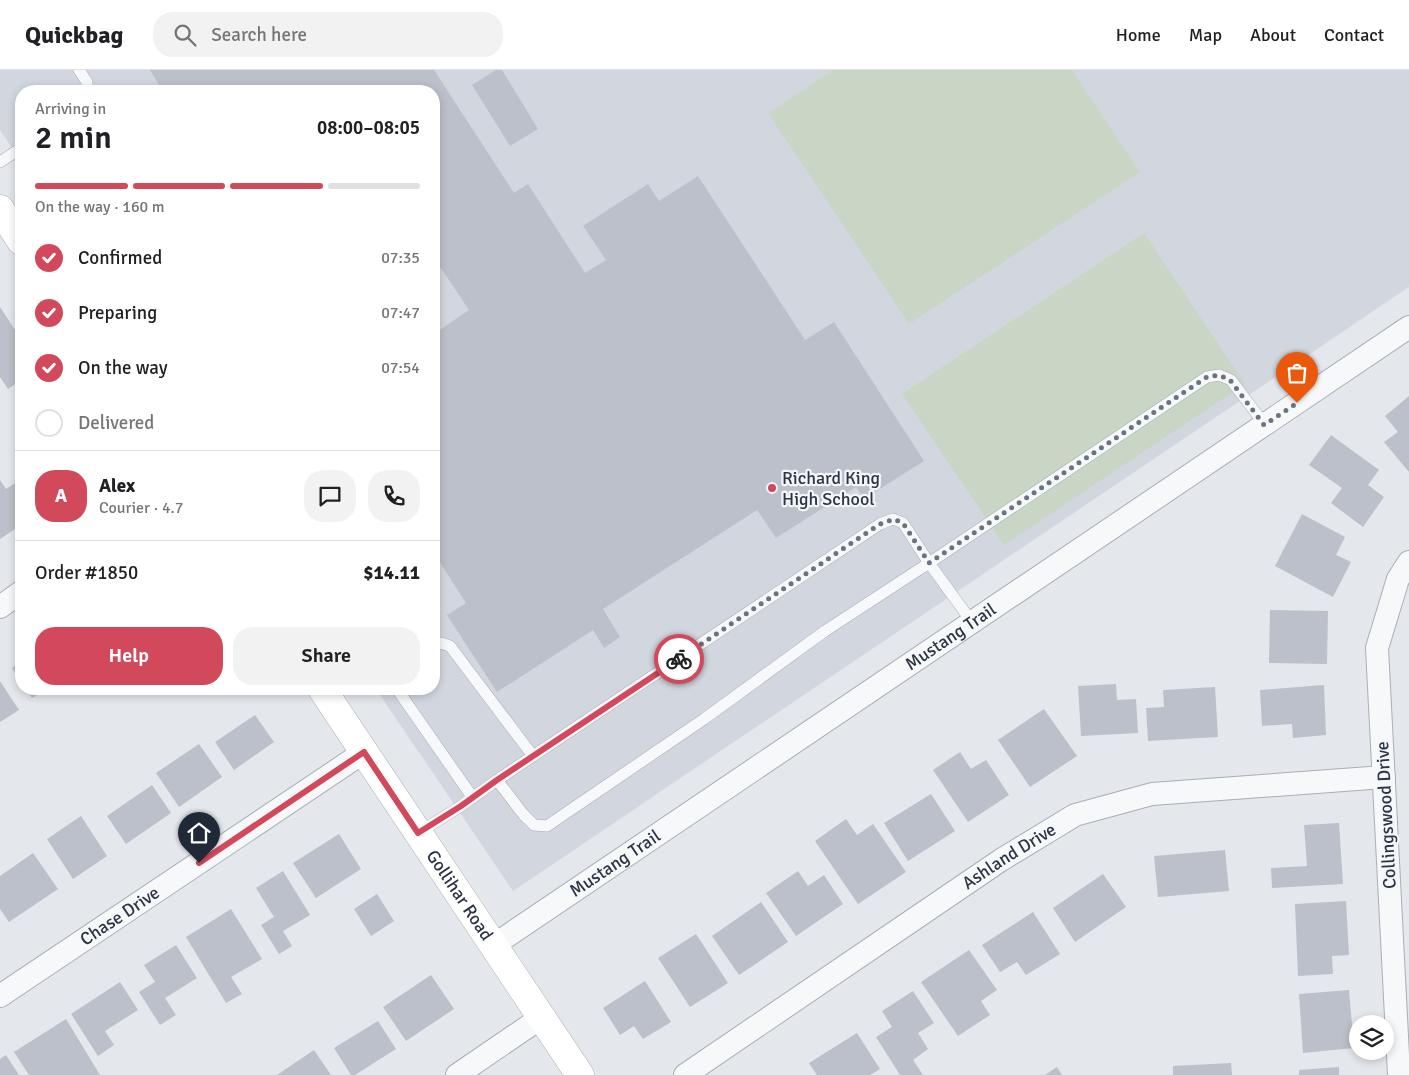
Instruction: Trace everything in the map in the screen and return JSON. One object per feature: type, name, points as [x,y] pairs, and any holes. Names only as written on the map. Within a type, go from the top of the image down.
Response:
[{"type":"street","points":[[1,213],[15,233]]},
{"type":"street","name":"Mustang Trail","points":[[494,946],[1409,328]]},
{"type":"street","name":"Collingswood Drive","points":[[1399,1075],[1377,648],[1398,580],[1409,562]]},
{"type":"street","points":[[0,607],[15,596]]},
{"type":"street","name":"Gollihar Road","points":[[326,695],[580,1075]]},
{"type":"street","name":"Chase Drive","points":[[0,996],[364,752]]},
{"type":"street","name":"Ashland Drive","points":[[686,1075],[1001,860],[1075,815],[1152,794],[1384,777]]},
{"type":"street","points":[[457,1075],[542,1017]]},
{"type":"lane","points":[[79,70],[87,85]]},
{"type":"lane","points":[[0,162],[15,152]]},
{"type":"lane","points":[[497,780],[528,820],[534,825],[547,826],[704,719],[826,631],[1207,377],[1219,375],[1230,380],[1264,425]]},
{"type":"lane","points":[[418,833],[880,524],[894,519],[903,523],[929,563],[972,622]]},
{"type":"lane","points":[[440,644],[450,646],[533,756]]},
{"type":"lane","points":[[401,695],[473,798]]},
{"type":"shaded area","name":"Richard King High School","points":[[0,70],[1409,70],[1409,287],[513,891],[380,695],[440,695],[440,85],[15,85],[15,152],[0,130]]},
{"type":"green space","points":[[833,70],[1072,70],[1140,172],[909,324],[768,113]]},
{"type":"green space","points":[[1144,233],[1245,384],[1004,545],[902,394]]},
{"type":"building","points":[[150,70],[434,70],[514,193],[528,184],[585,273],[606,260],[583,226],[648,184],[659,201],[698,176],[805,340],[834,322],[924,461],[864,499],[856,487],[776,538],[757,510],[603,609],[620,637],[604,648],[593,630],[497,692],[447,615],[466,603],[440,562],[440,330],[469,310],[440,269],[440,85],[159,85]]},
{"type":"building","points":[[496,70],[502,70],[538,129],[510,146],[472,85]]},
{"type":"building","points":[[0,307],[15,330],[15,384],[8,389],[0,377]]},
{"type":"building","points":[[1409,396],[1409,472],[1384,442],[1398,432],[1385,416]]},
{"type":"building","points":[[1331,435],[1379,470],[1368,485],[1384,497],[1363,527],[1331,503],[1342,488],[1309,465]]},
{"type":"building","points":[[0,480],[6,489],[15,483],[15,529],[0,539]]},
{"type":"building","points":[[1302,514],[1345,537],[1336,555],[1351,562],[1333,597],[1275,566]]},
{"type":"building","points":[[1270,610],[1328,611],[1327,664],[1269,663]]},
{"type":"building","points":[[0,681],[19,710],[0,722]]},
{"type":"building","points":[[1116,684],[1117,700],[1136,699],[1138,733],[1081,736],[1078,686]]},
{"type":"building","points":[[1324,685],[1326,735],[1293,738],[1292,724],[1262,726],[1260,690]]},
{"type":"building","points":[[1215,687],[1218,737],[1148,741],[1146,708],[1164,707],[1163,690]]},
{"type":"building","points":[[1044,709],[1077,756],[1030,787],[998,740]]},
{"type":"building","points":[[255,715],[274,742],[234,770],[215,742]]},
{"type":"building","points":[[199,744],[222,777],[179,807],[156,773]]},
{"type":"building","points":[[960,752],[971,769],[986,760],[1009,795],[968,822],[933,770]]},
{"type":"building","points":[[152,785],[171,813],[126,844],[107,816]]},
{"type":"building","points":[[931,794],[955,831],[908,861],[884,823]]},
{"type":"building","points":[[81,816],[107,856],[73,879],[47,839]]},
{"type":"building","points":[[846,819],[857,835],[873,824],[906,872],[858,904],[815,841]]},
{"type":"building","points":[[1339,823],[1343,884],[1272,888],[1271,868],[1307,866],[1304,825]]},
{"type":"building","points":[[339,834],[361,869],[316,898],[293,863]]},
{"type":"building","points":[[1225,850],[1229,891],[1158,897],[1154,856]]},
{"type":"building","points":[[33,853],[58,889],[9,922],[0,909],[0,876]]},
{"type":"building","points":[[283,871],[310,915],[283,931],[292,946],[279,954],[261,925],[274,917],[256,888]]},
{"type":"building","points":[[798,871],[808,886],[824,875],[843,904],[796,936],[766,893]]},
{"type":"building","points":[[1103,874],[1126,907],[1075,942],[1053,908]]},
{"type":"building","points":[[377,894],[394,921],[371,936],[354,909]]},
{"type":"building","points":[[1346,901],[1349,955],[1332,956],[1333,974],[1298,976],[1295,904]]},
{"type":"building","points":[[761,902],[788,942],[739,975],[712,936]]},
{"type":"building","points":[[231,909],[262,959],[231,977],[242,994],[226,1003],[186,937]]},
{"type":"building","points":[[1033,912],[1060,954],[1026,975],[1017,962],[1000,972],[982,945]]},
{"type":"building","points":[[696,934],[728,983],[690,1007],[658,958]]},
{"type":"building","points":[[176,945],[197,978],[165,998],[176,1015],[160,1025],[139,992],[155,982],[144,965]]},
{"type":"building","points":[[969,950],[997,990],[981,1001],[990,1015],[958,1036],[921,982]]},
{"type":"building","points":[[431,975],[454,1009],[406,1041],[383,1007]]},
{"type":"building","points":[[645,981],[671,1022],[643,1039],[634,1026],[620,1035],[603,1008]]},
{"type":"building","points":[[120,982],[138,1010],[105,1031],[114,1045],[98,1056],[71,1014]]},
{"type":"building","points":[[1349,990],[1351,1015],[1349,1015],[1349,1048],[1303,1053],[1299,994]]},
{"type":"building","points":[[913,991],[934,1023],[918,1033],[928,1049],[913,1060],[923,1075],[900,1075],[876,1037],[892,1027],[882,1011]]},
{"type":"building","points":[[66,1019],[100,1075],[29,1075],[14,1052]]},
{"type":"building","points":[[378,1021],[396,1049],[355,1075],[351,1075],[334,1048]]},
{"type":"building","points":[[857,1033],[880,1069],[870,1075],[817,1075],[809,1063]]},
{"type":"building","points":[[314,1050],[331,1075],[277,1075]]},
{"type":"building","points":[[6,1055],[19,1075],[0,1075],[0,1059]]},
{"type":"building","points":[[1231,1063],[1232,1075],[1173,1075],[1173,1066]]},
{"type":"building","points":[[1057,1067],[1062,1075],[1045,1075]]},
{"type":"building","points":[[1339,1067],[1339,1075],[1299,1075],[1299,1070]]},
{"type":"way so far","points":[[679,659],[880,524],[894,519],[903,523],[929,563],[1207,377],[1219,375],[1230,380],[1264,425],[1297,403]]},
{"type":"place","name":"Richard King High School","points":[[772,488]]},
{"type":"route","points":[[199,863],[364,752],[418,833],[679,659]]}]
